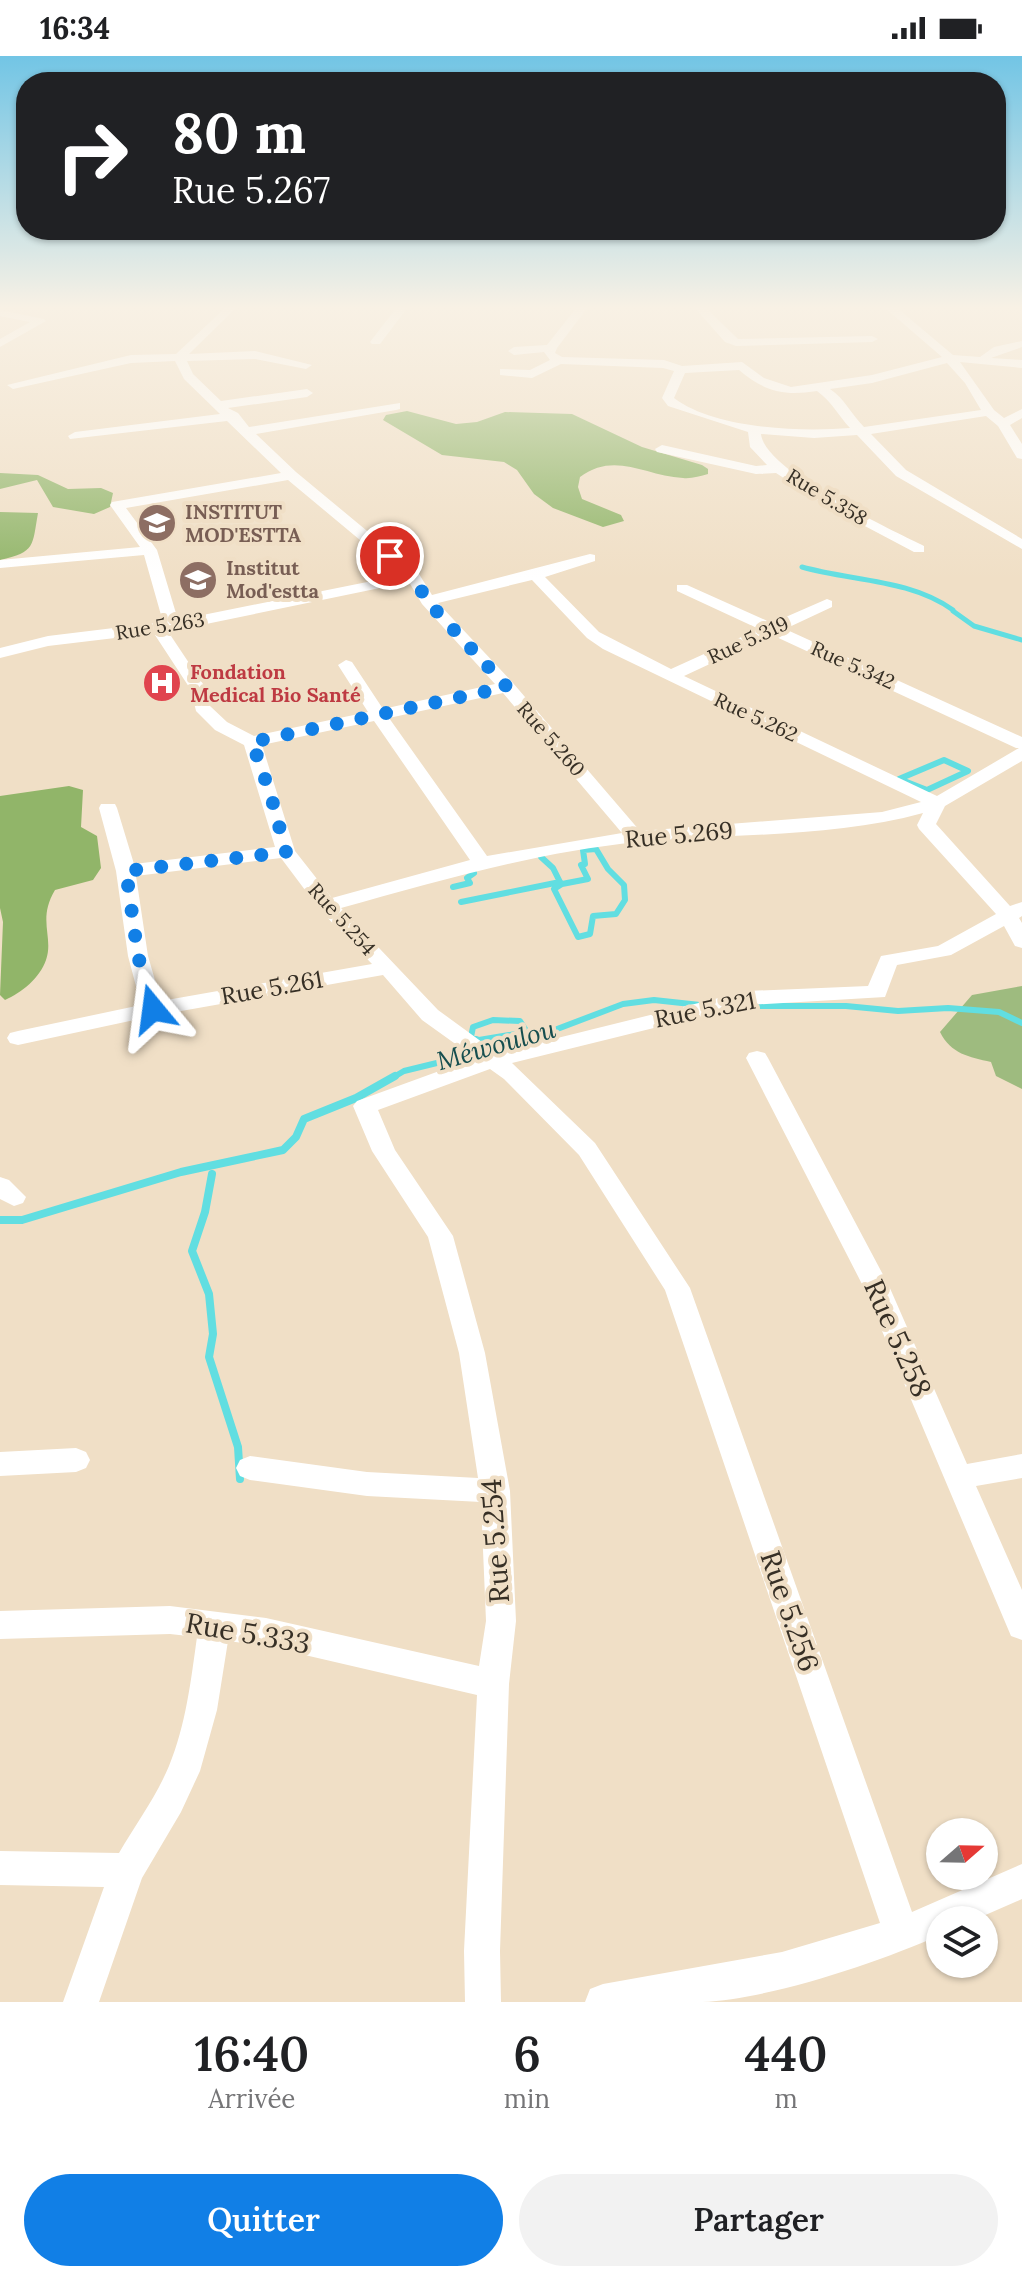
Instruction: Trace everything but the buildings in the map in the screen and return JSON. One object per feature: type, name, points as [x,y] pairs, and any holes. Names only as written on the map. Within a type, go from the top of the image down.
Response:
[{"type":"street","name":"Rue 5.260","points":[[213,398],[291,475],[414,577],[427,601],[507,687],[635,837]]},
{"type":"street","points":[[75,436],[228,411],[286,398]]},
{"type":"street","points":[[668,398],[672,403],[754,430],[807,434],[865,432],[989,412]]},
{"type":"street","points":[[835,398],[844,414],[865,432],[901,473],[1022,545]]},
{"type":"street","points":[[981,398],[989,412],[1003,424],[1022,455]]},
{"type":"street","points":[[249,431],[396,406]]},
{"type":"street","points":[[1003,424],[1022,413]]},
{"type":"street","name":"Rue 5.358","points":[[754,430],[756,446],[780,469],[834,504],[919,549]]},
{"type":"street","points":[[662,449],[732,465],[780,469]]},
{"type":"street","points":[[721,482],[732,465]]},
{"type":"street","points":[[291,475],[117,505],[150,550],[172,626],[163,635],[199,690],[202,707],[221,726],[252,742],[507,687]]},
{"type":"street","points":[[0,564],[150,550]]},
{"type":"street","points":[[427,601],[535,575],[590,558]]},
{"type":"street","name":"Rue 5.262","points":[[535,575],[600,640],[938,803]]},
{"type":"street","name":"Rue 5.263","points":[[0,653],[48,641],[172,626],[414,577]]},
{"type":"street","name":"Rue 5.342","points":[[682,588],[1022,744]]},
{"type":"street","name":"Rue 5.319","points":[[670,676],[827,604]]},
{"type":"street","points":[[346,665],[427,788],[482,863]]},
{"type":"street","name":"Rue 5.254","points":[[252,742],[286,852],[327,906],[355,932],[430,1015],[507,1070]]},
{"type":"street","name":"Rue 5.269","points":[[327,906],[482,863],[635,837],[883,818],[938,803],[1022,753]]},
{"type":"street","points":[[938,803],[926,825],[1015,913],[1022,942]]},
{"type":"street","points":[[108,808],[126,871],[138,956],[153,1009]]},
{"type":"street","points":[[126,871],[286,852]]},
{"type":"street","name":"Rue 5.321","points":[[365,1106],[478,1065],[747,998],[877,992],[888,960],[944,951],[1015,913]]},
{"type":"street","name":"Rue 5.261","points":[[18,1038],[153,1009],[386,968]]},
{"type":"street","name":"Rue 5.258","points":[[757,1058],[876,1286],[1022,1626]]},
{"type":"street","name":"Rue 5.256","points":[[507,1070],[587,1149],[677,1288],[902,1934]]},
{"type":"street","name":"Rue 5.254","points":[[365,1106],[384,1151],[440,1236],[472,1353],[495,1491],[501,1621],[493,1684],[482,1951],[483,2002]]},
{"type":"street","points":[[0,1464],[76,1460]]},
{"type":"street","points":[[960,1477],[1022,1466]]},
{"type":"street","points":[[250,1468],[367,1484],[495,1491]]},
{"type":"street","name":"Rue 5.333","points":[[0,1625],[170,1620],[266,1632],[493,1684]]},
{"type":"street","points":[[81,2002],[128,1870],[176,1789],[191,1749],[203,1700],[214,1627]]},
{"type":"street","points":[[0,1868],[128,1870]]},
{"type":"street","points":[[603,2002],[782,1970],[902,1934],[1022,1881]]},
{"type":"green space","points":[[407,411],[456,424],[477,422],[505,412],[572,414],[642,447],[702,465],[708,469],[708,474],[683,478],[618,465],[593,469],[580,477],[578,487],[582,499],[621,515],[624,521],[603,527],[553,508],[534,494],[517,470],[504,462],[442,455],[383,420],[386,415]]},
{"type":"green space","points":[[0,473],[38,475],[68,489],[101,488],[113,493],[110,507],[94,514],[53,507],[37,480],[0,489]]},
{"type":"green space","points":[[0,512],[38,513],[30,546],[20,554],[0,560]]},
{"type":"green space","points":[[69,786],[83,790],[81,827],[97,836],[101,868],[93,880],[55,890],[47,910],[48,952],[43,967],[29,984],[5,1000],[0,995],[3,922],[0,908],[0,796]]},
{"type":"green space","points":[[1022,986],[1022,1089],[996,1076],[991,1062],[955,1050],[940,1032],[972,995]]},
{"type":"waterway","points":[[802,567],[899,586],[953,610]]},
{"type":"waterway","points":[[953,611],[974,626],[1022,640]]},
{"type":"waterway","points":[[944,760],[968,771],[927,790],[899,779],[944,760]]},
{"type":"waterway","points":[[596,849],[608,869],[624,885],[625,900],[616,914],[593,916],[590,934],[578,937],[554,889],[562,884],[588,879],[581,865],[585,864],[583,850],[596,849]]},
{"type":"waterway","points":[[461,902],[560,882],[553,868],[541,857]]},
{"type":"waterway","points":[[453,887],[470,883],[467,878],[474,873]]},
{"type":"waterway","name":"Méwoulou","points":[[392,1078],[404,1071],[523,1042],[623,1004],[654,1000],[700,1005]]},
{"type":"waterway","name":"Méwoulou","points":[[736,1006],[846,1006],[898,1011],[948,1008],[999,1012],[1022,1023]]},
{"type":"waterway","points":[[493,1020],[520,1021],[527,1032],[479,1040],[471,1037],[473,1027],[493,1020]]},
{"type":"waterway","name":"Méwoulou","points":[[0,1220],[22,1220],[181,1172],[283,1150],[296,1137],[304,1119],[356,1098],[395,1076]]},
{"type":"waterway","points":[[212,1174],[205,1212],[192,1251],[209,1294],[213,1334],[209,1357],[238,1447],[240,1479]]},
{"type":"place","name":"INSTITUT MOD'ESTTA","points":[[157,523]]},
{"type":"place","name":"Institut Mod'estta","points":[[198,580]]},
{"type":"place","name":"Fondation Medical Bio Santé","points":[[162,683]]},
{"type":"route","points":[[153,1009],[138,956],[126,871],[286,852],[252,742],[507,687],[427,601],[414,577],[390,556]]}]
